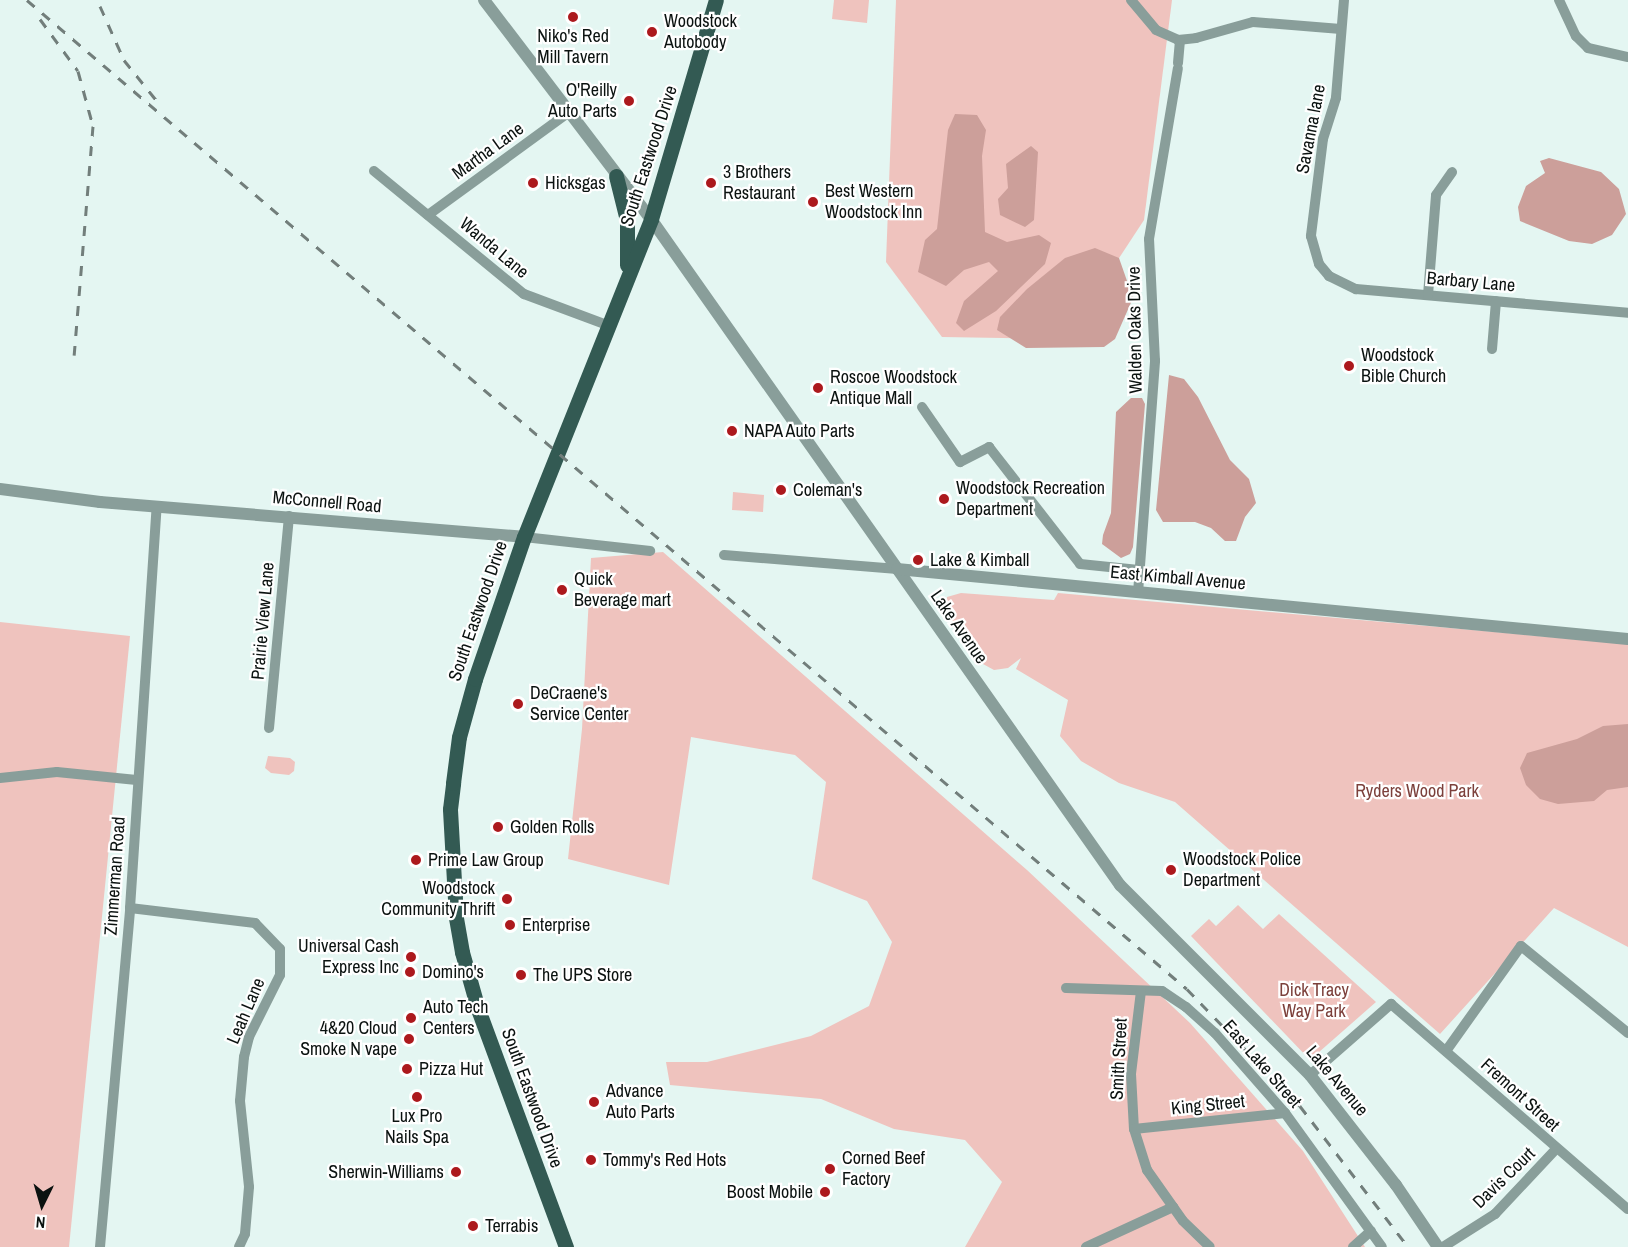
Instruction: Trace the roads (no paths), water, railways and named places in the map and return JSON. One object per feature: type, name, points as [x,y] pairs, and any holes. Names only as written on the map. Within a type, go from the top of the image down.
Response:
[{"type":"main road","name":"South Eastwood Drive","points":[[566,1247],[480,1015],[456,917],[450,809],[459,737],[475,679],[524,537],[651,219],[716,0]]},
{"type":"main road","points":[[616,176],[629,239],[626,279]]},
{"type":"street","name":"Lake Avenue","points":[[484,0],[651,219],[1120,885],[1310,1075],[1396,1185],[1438,1247]]},
{"type":"street","points":[[1131,0],[1156,30],[1180,40],[1252,22],[1341,29]]},
{"type":"street","name":"Savanna lane","points":[[1319,264],[1311,236],[1323,139],[1336,98],[1344,0]]},
{"type":"street","points":[[1559,0],[1576,36],[1588,48],[1628,57]]},
{"type":"street","name":"Walden Oaks Drive","points":[[1138,592],[1155,361],[1149,239],[1178,66],[1180,40]]},
{"type":"street","name":"Martha Lane","points":[[428,215],[568,113]]},
{"type":"street","name":"Wanda Lane","points":[[374,171],[524,294],[607,325]]},
{"type":"street","points":[[1428,295],[1436,195],[1452,172]]},
{"type":"street","name":"Barbary Lane","points":[[1319,264],[1329,276],[1356,289],[1628,313]]},
{"type":"street","points":[[1492,349],[1496,301]]},
{"type":"street","points":[[922,406],[960,462],[989,447],[1080,564],[1139,570]]},
{"type":"street","name":"McConnell Road","points":[[0,489],[157,506],[524,537],[650,551]]},
{"type":"street","name":"Zimmerman Road","points":[[100,1247],[130,908],[157,506]]},
{"type":"street","name":"Prairie View Lane","points":[[269,728],[289,516]]},
{"type":"street","name":"East Kimball Avenue","points":[[724,555],[897,569],[1628,639]]},
{"type":"street","points":[[0,778],[57,772],[137,780]]},
{"type":"street","name":"Leah Lane","points":[[130,908],[255,923],[280,949],[280,975],[249,1037],[244,1057],[240,1101],[249,1187],[245,1234],[239,1247]]},
{"type":"street","points":[[1446,1051],[1521,946],[1628,1033]]},
{"type":"street","name":"East Lake Street","points":[[1066,988],[1162,991],[1186,1007],[1215,1033],[1285,1113],[1382,1247]]},
{"type":"street","name":"Smith Street","points":[[1141,991],[1131,1074],[1134,1129],[1146,1170],[1173,1207],[1210,1247]]},
{"type":"street","name":"Fremont Street","points":[[1310,1075],[1391,1004],[1628,1209]]},
{"type":"street","name":"King Street","points":[[1134,1129],[1285,1113]]},
{"type":"street","name":"Davis Court","points":[[1443,1247],[1495,1214],[1556,1149]]},
{"type":"street","points":[[1086,1247],[1173,1207]]},
{"type":"street","points":[[1353,1247],[1371,1231]]},
{"type":"railway","points":[[27,0],[1187,989],[1300,1106],[1408,1247]]},
{"type":"railway","points":[[100,6],[124,60],[157,101]]},
{"type":"railway","points":[[40,19],[78,71],[93,126],[74,355]]},
{"type":"place","name":"Niko's Red Mill Tavern","points":[[573,17]]},
{"type":"place","name":"Woodstock Autobody","points":[[652,32]]},
{"type":"place","name":"O'Reilly Auto Parts","points":[[629,101]]},
{"type":"place","name":"Hicksgas","points":[[533,183]]},
{"type":"place","name":"3 Brothers Restaurant","points":[[711,183]]},
{"type":"place","name":"Best Western Woodstock Inn","points":[[813,202]]},
{"type":"place","name":"Woodstock Bible Church","points":[[1349,366]]},
{"type":"place","name":"Roscoe Woodstock Antique Mall","points":[[818,388]]},
{"type":"place","name":"NAPA Auto Parts","points":[[732,431]]},
{"type":"place","name":"Coleman's","points":[[781,490]]},
{"type":"place","name":"Woodstock Recreation Department","points":[[944,499]]},
{"type":"place","name":"Lake & Kimball","points":[[918,560]]},
{"type":"place","name":"Quick Beverage mart","points":[[562,590]]},
{"type":"place","name":"DeCraene's Service Center","points":[[518,704]]},
{"type":"place","name":"Golden Rolls","points":[[498,827]]},
{"type":"place","name":"Prime Law Group","points":[[416,860]]},
{"type":"place","name":"Woodstock Police Department","points":[[1171,870]]},
{"type":"place","name":"Woodstock Community Thrift","points":[[507,899]]},
{"type":"place","name":"Enterprise","points":[[510,925]]},
{"type":"place","name":"Universal Cash Express Inc","points":[[411,957]]},
{"type":"place","name":"Domino's","points":[[410,972]]},
{"type":"place","name":"The UPS Store","points":[[521,975]]},
{"type":"place","name":"Auto Tech Centers","points":[[411,1018]]},
{"type":"place","name":"4&20 Cloud Smoke N vape","points":[[409,1039]]},
{"type":"place","name":"Pizza Hut","points":[[407,1069]]},
{"type":"place","name":"Lux Pro Nails Spa","points":[[417,1097]]},
{"type":"place","name":"Advance Auto Parts","points":[[594,1102]]},
{"type":"place","name":"Tommy's Red Hots","points":[[591,1160]]},
{"type":"place","name":"Corned Beef Factory","points":[[830,1169]]},
{"type":"place","name":"Sherwin-Williams","points":[[456,1172]]},
{"type":"place","name":"Boost Mobile","points":[[825,1192]]},
{"type":"place","name":"Terrabis","points":[[473,1226]]},
{"type":"park label","name":"Ryders Wood Park","points":[[1417,791]]},
{"type":"park label","name":"Dick Tracy Way Park","points":[[1314,1001]]}]
